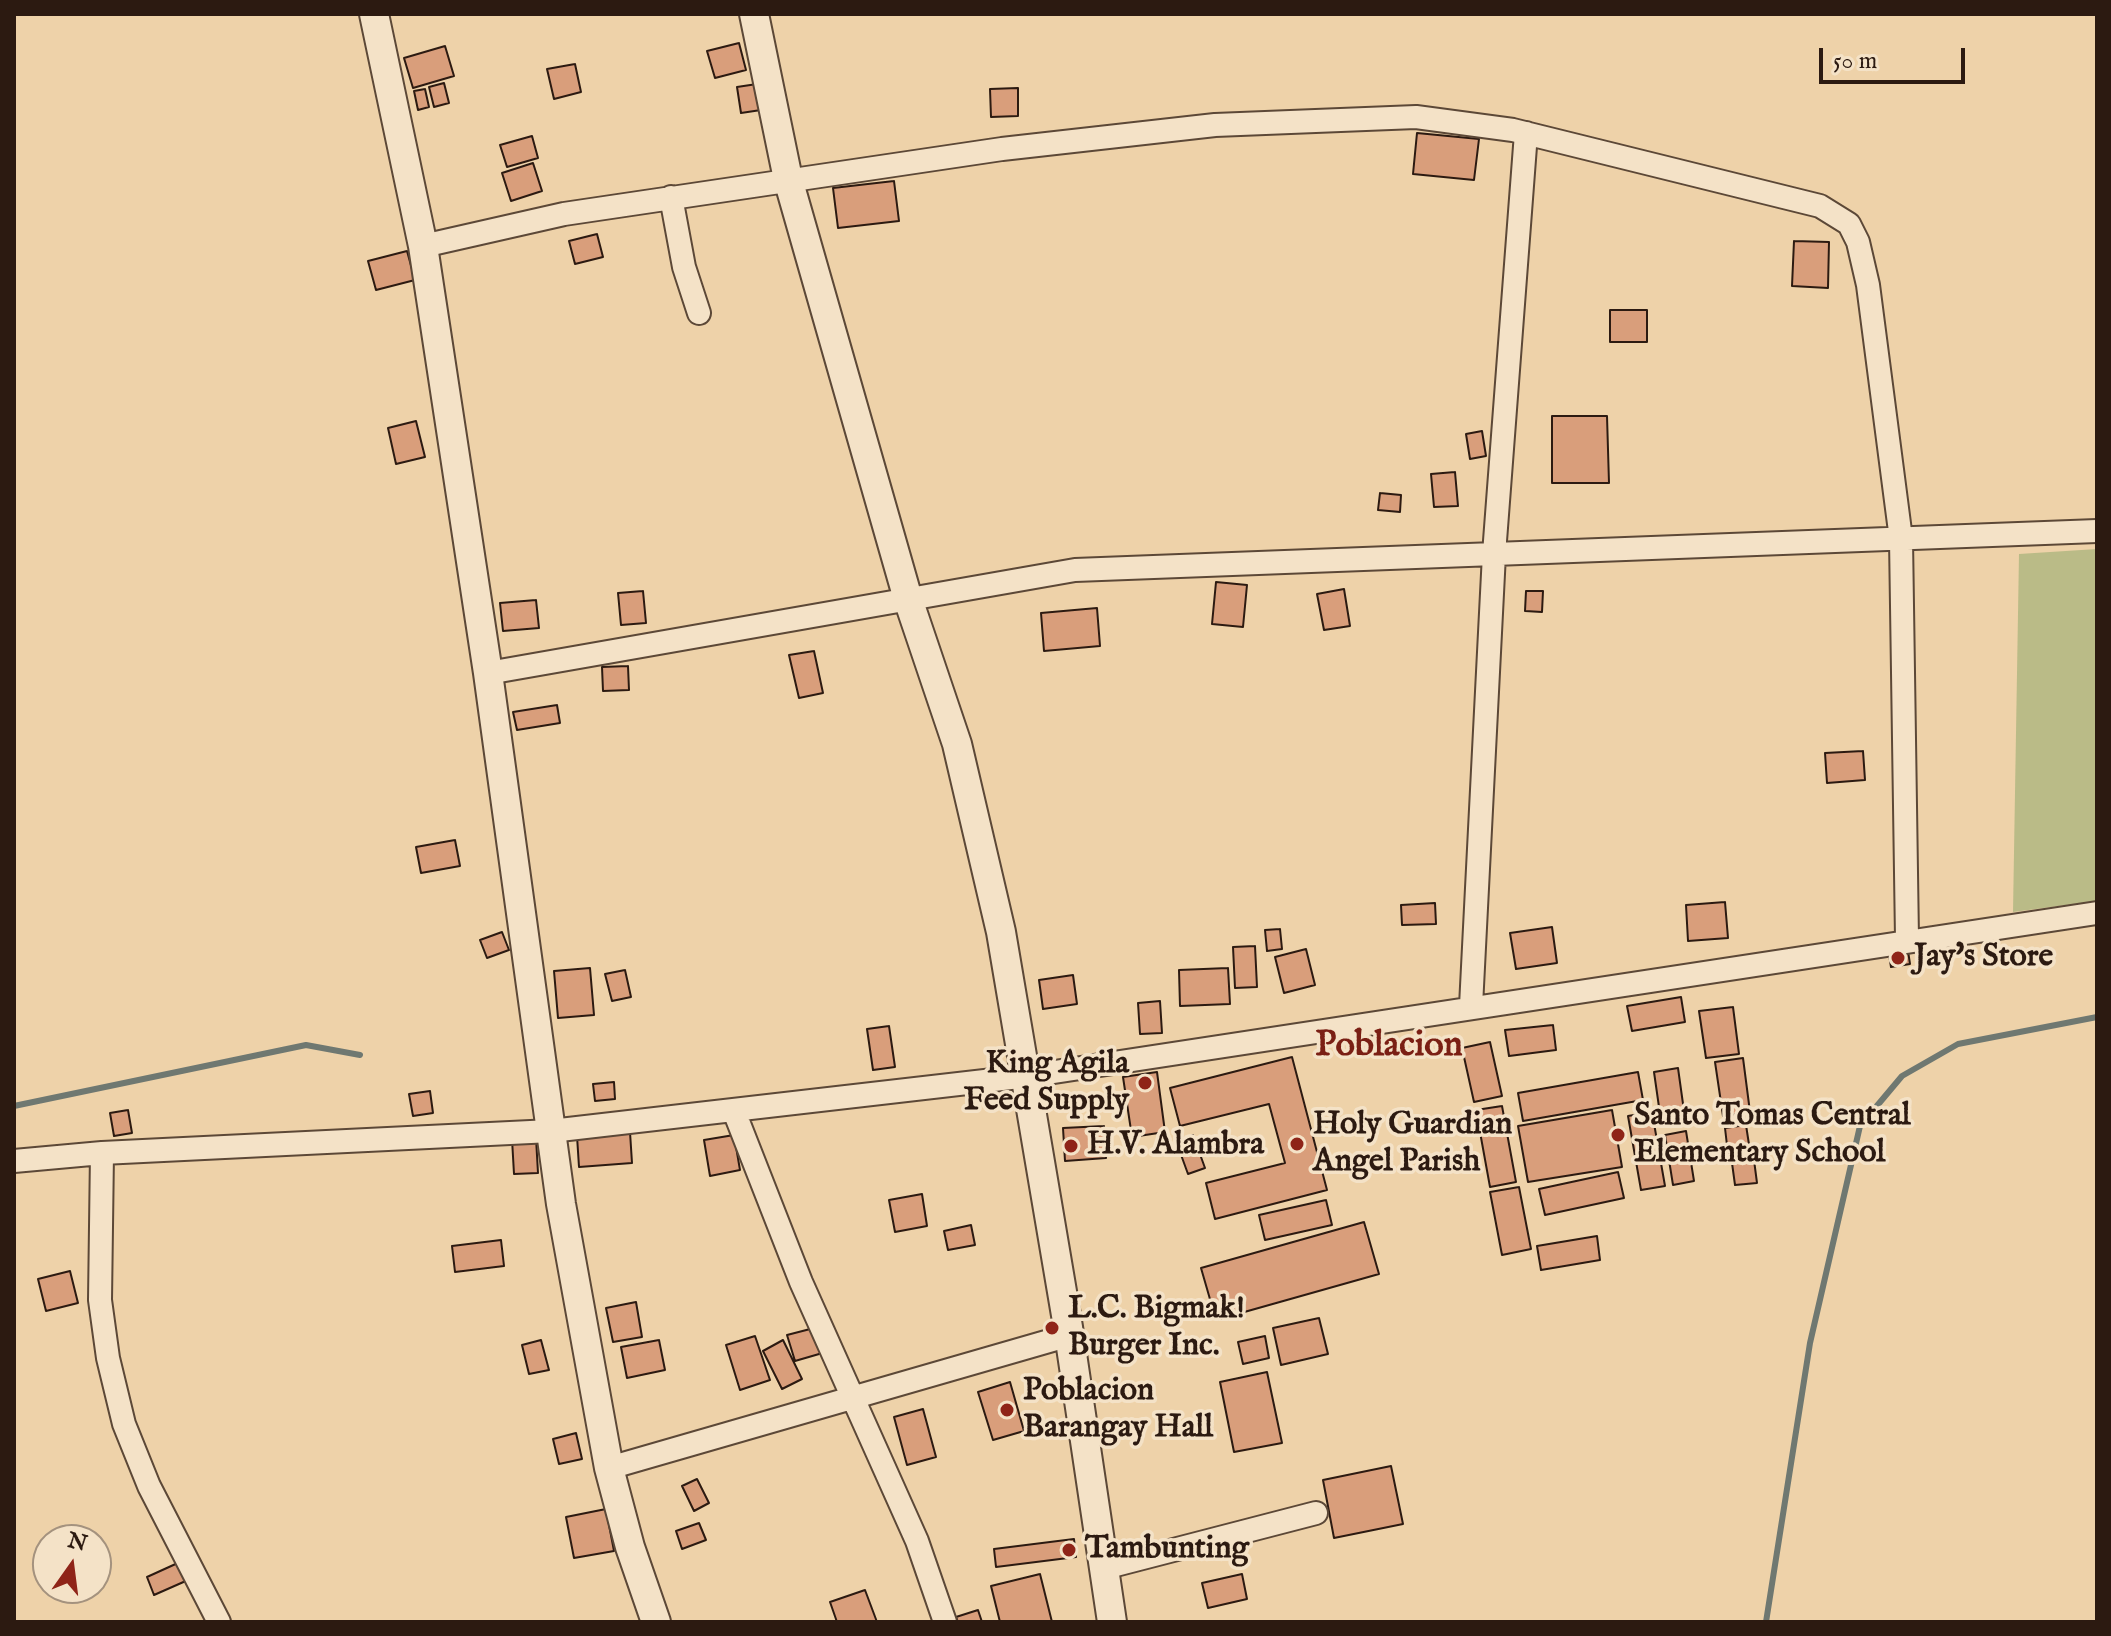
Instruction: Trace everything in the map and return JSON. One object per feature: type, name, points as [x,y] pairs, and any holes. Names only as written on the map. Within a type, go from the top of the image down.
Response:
[{"type":"street","points":[[374,14],[423,246],[488,673],[551,1131],[609,1468],[630,1547],[656,1622]]},
{"type":"street","points":[[754,14],[788,179],[908,599],[957,744],[1001,932],[1070,1335],[1112,1622]]},
{"type":"street","points":[[423,246],[564,214],[788,179],[1215,125],[1416,117],[1526,133],[1820,206],[1849,224],[1858,242],[1868,285],[1901,539],[1907,939]]},
{"type":"street","points":[[1471,1006],[1494,554],[1526,133]]},
{"type":"street","points":[[671,197],[684,267],[699,313]]},
{"type":"street","points":[[488,673],[1075,570],[2097,531]]},
{"type":"street","points":[[14,1161],[102,1153],[551,1131],[1028,1076],[1907,939],[2097,913]]},
{"type":"street","points":[[734,1111],[801,1282],[917,1541],[945,1622]]},
{"type":"street","points":[[102,1153],[100,1300],[108,1358],[124,1424],[156,1500],[219,1622]]},
{"type":"street","points":[[609,1468],[1070,1335]]},
{"type":"street","points":[[1104,1568],[1316,1513]]},
{"type":"green space","points":[[2097,549],[2097,901],[2013,912],[2019,554]]},
{"type":"building","points":[[739,43],[746,70],[715,78],[707,51]]},
{"type":"building","points":[[445,46],[454,76],[413,88],[404,58]]},
{"type":"building","points":[[575,64],[581,92],[554,99],[547,69]]},
{"type":"building","points":[[444,83],[449,103],[434,107],[429,87]]},
{"type":"building","points":[[757,84],[761,110],[741,113],[737,87]]},
{"type":"building","points":[[1018,88],[1018,116],[991,117],[990,89]]},
{"type":"building","points":[[425,89],[429,107],[418,110],[414,91]]},
{"type":"building","points":[[1417,133],[1479,139],[1474,180],[1413,174]]},
{"type":"building","points":[[532,136],[538,158],[507,167],[500,145]]},
{"type":"building","points":[[533,163],[542,191],[511,201],[502,173]]},
{"type":"building","points":[[894,181],[899,221],[838,228],[833,188]]},
{"type":"building","points":[[597,234],[603,257],[575,264],[569,241]]},
{"type":"building","points":[[1794,241],[1829,242],[1828,288],[1792,286]]},
{"type":"building","points":[[407,251],[415,280],[376,290],[368,261]]},
{"type":"building","points":[[1610,310],[1647,310],[1647,342],[1610,342]]},
{"type":"building","points":[[1552,416],[1607,416],[1609,483],[1552,483]]},
{"type":"building","points":[[416,421],[425,457],[396,464],[388,428]]},
{"type":"building","points":[[1482,431],[1486,456],[1470,459],[1466,434]]},
{"type":"building","points":[[1455,472],[1458,506],[1434,507],[1431,474]]},
{"type":"building","points":[[1380,493],[1401,495],[1400,512],[1378,510]]},
{"type":"building","points":[[1216,582],[1247,585],[1243,627],[1212,624]]},
{"type":"building","points":[[1344,589],[1350,626],[1324,630],[1317,594]]},
{"type":"building","points":[[643,591],[646,623],[621,625],[618,593]]},
{"type":"building","points":[[1526,591],[1543,591],[1542,612],[1525,611]]},
{"type":"building","points":[[536,600],[539,628],[503,631],[500,603]]},
{"type":"building","points":[[1097,608],[1100,646],[1044,651],[1041,613]]},
{"type":"building","points":[[814,651],[823,693],[799,698],[789,655]]},
{"type":"building","points":[[628,666],[629,690],[603,691],[602,667]]},
{"type":"building","points":[[557,705],[560,723],[517,730],[513,712]]},
{"type":"building","points":[[1863,751],[1865,780],[1827,783],[1825,753]]},
{"type":"building","points":[[455,840],[460,866],[421,873],[416,847]]},
{"type":"building","points":[[1725,902],[1728,938],[1688,941],[1686,905]]},
{"type":"building","points":[[1435,903],[1436,924],[1402,925],[1401,905]]},
{"type":"building","points":[[1552,927],[1557,963],[1516,969],[1510,933]]},
{"type":"building","points":[[1280,929],[1282,949],[1267,951],[1265,930]]},
{"type":"building","points":[[502,932],[509,950],[487,958],[480,940]]},
{"type":"building","points":[[1255,946],[1257,987],[1235,988],[1233,947]]},
{"type":"building","points":[[1306,949],[1315,985],[1284,993],[1275,957]]},
{"type":"building","points":[[1908,951],[1910,964],[1891,967],[1889,954]]},
{"type":"building","points":[[590,968],[594,1015],[558,1018],[554,971]]},
{"type":"building","points":[[1228,968],[1230,1004],[1180,1006],[1179,970]]},
{"type":"building","points":[[625,970],[631,997],[612,1001],[605,974]]},
{"type":"building","points":[[1073,975],[1077,1004],[1043,1009],[1039,980]]},
{"type":"building","points":[[1681,997],[1685,1022],[1632,1031],[1627,1006]]},
{"type":"building","points":[[1160,1001],[1162,1033],[1140,1034],[1138,1003]]},
{"type":"building","points":[[1733,1007],[1739,1054],[1706,1058],[1699,1011]]},
{"type":"building","points":[[1553,1025],[1556,1050],[1509,1056],[1505,1030]]},
{"type":"building","points":[[889,1026],[895,1067],[873,1070],[867,1029]]},
{"type":"building","points":[[1490,1042],[1502,1096],[1474,1102],[1462,1048]]},
{"type":"building","name":"Holy Guardian Angel Parish","points":[[1292,1057],[1327,1190],[1215,1219],[1206,1183],[1285,1163],[1269,1104],[1180,1126],[1170,1088]]},
{"type":"building","points":[[1743,1058],[1750,1112],[1723,1116],[1715,1062]]},
{"type":"building","points":[[1678,1068],[1684,1111],[1660,1114],[1654,1072]]},
{"type":"building","points":[[1157,1072],[1165,1132],[1132,1137],[1123,1077]]},
{"type":"building","points":[[1638,1072],[1643,1100],[1523,1121],[1518,1093]]},
{"type":"building","points":[[614,1082],[615,1099],[595,1101],[593,1084]]},
{"type":"building","points":[[430,1091],[433,1113],[413,1116],[409,1094]]},
{"type":"building","points":[[1502,1106],[1516,1182],[1490,1187],[1476,1110]]},
{"type":"building","points":[[128,1110],[132,1133],[114,1136],[110,1113]]},
{"type":"building","points":[[1612,1110],[1622,1167],[1528,1182],[1518,1126]]},
{"type":"building","points":[[1652,1112],[1665,1186],[1641,1190],[1628,1116]]},
{"type":"building","points":[[1746,1125],[1750,1151],[1728,1154],[1725,1128]]},
{"type":"building","points":[[1104,1126],[1106,1158],[1065,1161],[1063,1128]]},
{"type":"building","points":[[1686,1131],[1694,1181],[1673,1185],[1665,1135]]},
{"type":"building","points":[[630,1132],[632,1163],[579,1167],[577,1136]]},
{"type":"building","points":[[734,1135],[740,1170],[710,1176],[704,1140]]},
{"type":"building","points":[[1193,1135],[1205,1168],[1188,1174],[1176,1141]]},
{"type":"building","points":[[536,1138],[538,1173],[514,1174],[512,1139]]},
{"type":"building","points":[[1754,1160],[1757,1183],[1735,1185],[1732,1163]]},
{"type":"building","points":[[1618,1172],[1624,1198],[1545,1215],[1539,1189]]},
{"type":"building","points":[[1519,1187],[1531,1249],[1502,1255],[1490,1192]]},
{"type":"building","points":[[922,1194],[927,1226],[895,1232],[889,1200]]},
{"type":"building","points":[[1326,1200],[1332,1225],[1265,1240],[1259,1215]]},
{"type":"building","points":[[1364,1222],[1379,1274],[1216,1320],[1201,1268]]},
{"type":"building","points":[[971,1225],[975,1245],[948,1250],[944,1231]]},
{"type":"building","points":[[1597,1236],[1600,1260],[1541,1270],[1537,1246]]},
{"type":"building","points":[[501,1240],[504,1266],[455,1272],[452,1246]]},
{"type":"building","points":[[70,1271],[78,1303],[46,1311],[38,1279]]},
{"type":"building","points":[[636,1302],[642,1337],[613,1342],[606,1308]]},
{"type":"building","points":[[1319,1318],[1328,1354],[1281,1365],[1273,1328]]},
{"type":"building","points":[[818,1327],[826,1352],[795,1361],[787,1335]]},
{"type":"building","points":[[755,1336],[770,1380],[740,1390],[726,1345]]},
{"type":"building","points":[[1265,1336],[1269,1358],[1243,1364],[1238,1342]]},
{"type":"building","points":[[541,1340],[549,1370],[529,1374],[522,1345]]},
{"type":"building","points":[[659,1340],[665,1370],[627,1378],[621,1347]]},
{"type":"building","points":[[783,1340],[802,1379],[782,1389],[763,1351]]},
{"type":"building","points":[[1267,1372],[1282,1443],[1234,1452],[1220,1382]]},
{"type":"building","points":[[1010,1382],[1024,1431],[993,1440],[978,1392]]},
{"type":"building","points":[[923,1409],[936,1457],[907,1465],[894,1417]]},
{"type":"building","points":[[576,1433],[582,1459],[559,1464],[553,1439]]},
{"type":"building","points":[[1391,1466],[1403,1524],[1334,1538],[1323,1480]]},
{"type":"building","points":[[697,1479],[709,1503],[694,1511],[682,1486]]},
{"type":"building","points":[[606,1509],[614,1551],[574,1558],[566,1517]]},
{"type":"building","points":[[699,1523],[706,1540],[682,1549],[676,1531]]},
{"type":"building","points":[[1074,1539],[1076,1557],[996,1567],[994,1549]]},
{"type":"building","points":[[180,1562],[188,1580],[154,1595],[147,1577]]},
{"type":"building","points":[[1040,1574],[1052,1622],[1000,1622],[991,1586]]},
{"type":"building","points":[[1242,1574],[1247,1599],[1208,1608],[1202,1583]]},
{"type":"building","points":[[865,1590],[877,1622],[837,1622],[830,1602]]},
{"type":"building","points":[[978,1610],[982,1622],[958,1622],[956,1617]]},
{"type":"waterway","points":[[1766,1622],[1810,1343],[1860,1126],[1902,1076],[1958,1044],[2097,1017]]},
{"type":"waterway","points":[[14,1106],[306,1045],[360,1055]]},
{"type":"place","name":"Jay's Store","points":[[1898,958]]},
{"type":"place","name":"King Agila Feed Supply","points":[[1145,1083]]},
{"type":"place","name":"Santo Tomas Central Elementary School","points":[[1618,1135]]},
{"type":"place","name":"Holy Guardian Angel Parish","points":[[1297,1144]]},
{"type":"place","name":"H.V. Alambra","points":[[1071,1146]]},
{"type":"place","name":"L.C. Bigmak! Burger Inc.","points":[[1052,1328]]},
{"type":"place","name":"Poblacion Barangay Hall","points":[[1007,1410]]},
{"type":"place","name":"Tambunting","points":[[1069,1550]]},
{"type":"district","name":"Poblacion","points":[[1389,1048]]}]
